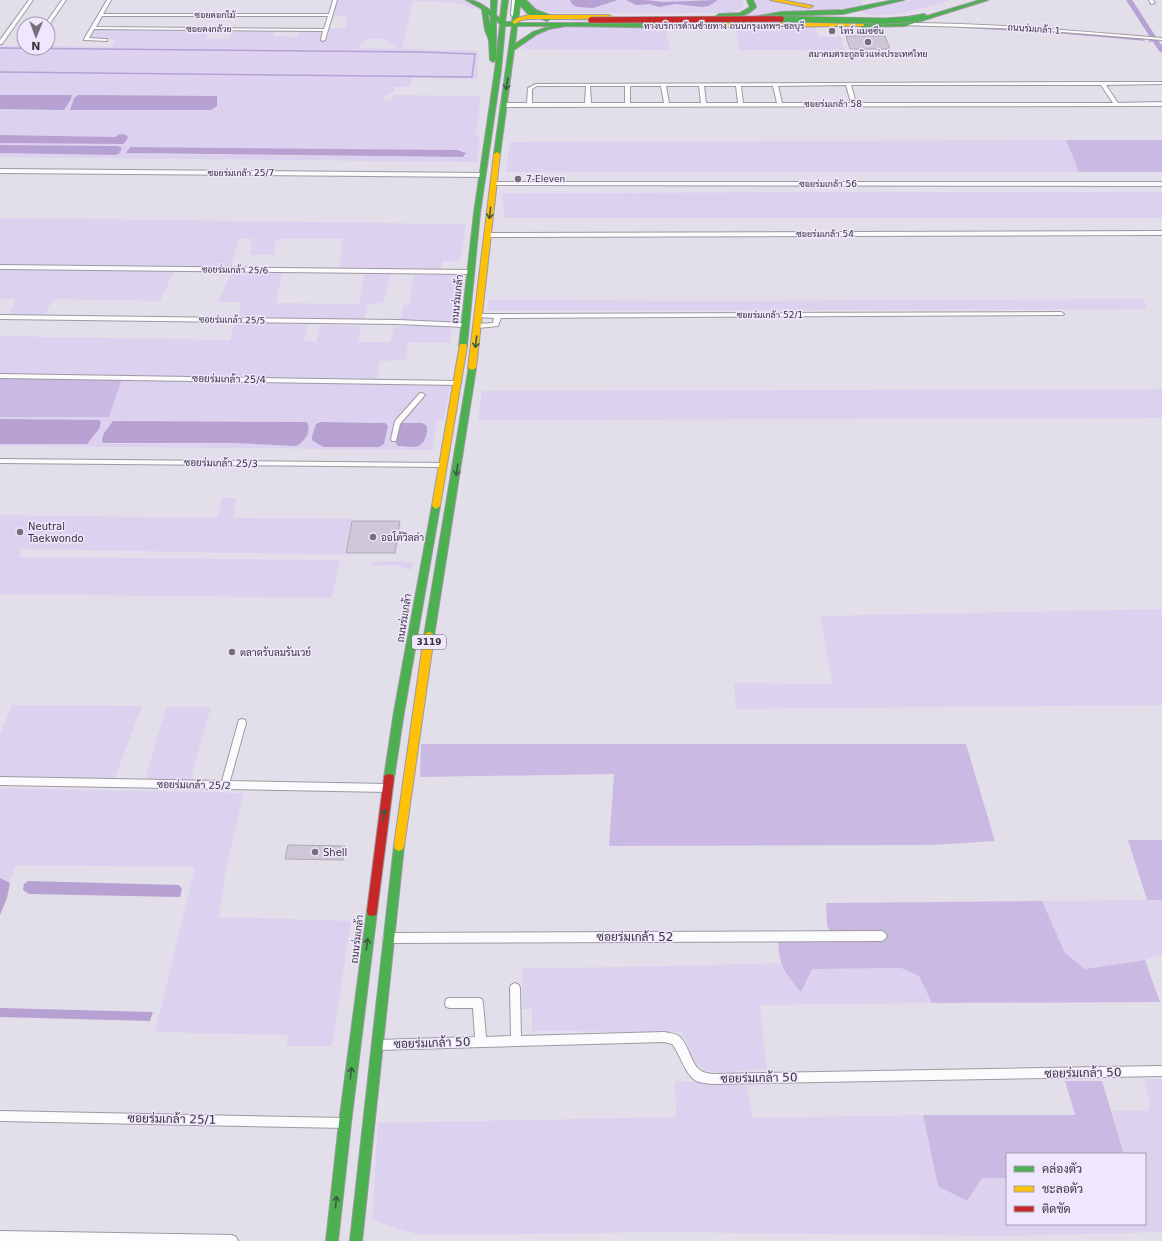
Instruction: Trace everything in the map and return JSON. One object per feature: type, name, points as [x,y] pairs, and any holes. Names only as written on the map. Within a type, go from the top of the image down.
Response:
[{"type":"main road","points":[[469,0],[485,6],[492,16],[503,23]]},
{"type":"main road","points":[[494,0],[492,16],[492,57],[498,70]]},
{"type":"main road","name":"ถนนร่มเกล้า","points":[[332,1241],[345,1123],[388,788],[399,712],[442,465],[458,383],[482,175],[498,70],[505,0]]},
{"type":"main road","points":[[518,0],[524,10],[535,17]]},
{"type":"main road","name":"3119","points":[[356,1241],[397,862],[429,638],[464,429],[478,326],[493,184],[518,0]]},
{"type":"main road","points":[[523,0],[534,11],[563,21]]},
{"type":"main road","points":[[514,23],[523,18],[535,17],[563,21],[733,16],[750,11],[753,7],[750,0]]},
{"type":"main road","points":[[773,0],[794,4],[824,6],[854,5],[888,0]]},
{"type":"main road","points":[[687,26],[737,22],[781,14],[836,13],[901,0]]},
{"type":"main road","name":"ทางบริการด้านซ้ายทาง ถนนกรุงเทพฯ-ชลบุรี","points":[[503,23],[591,20],[753,19],[885,21],[926,19],[964,0]]},
{"type":"main road","name":"ทางบริการด้านซ้ายทาง ถนนกรุงเทพฯ-ชลบุรี","points":[[563,21],[687,26],[905,24],[926,19],[979,1]]},
{"type":"main road","points":[[479,3],[485,11],[488,30],[492,40]]},
{"type":"main road","points":[[867,8],[859,12],[859,15],[862,17],[872,18],[926,19]]},
{"type":"main road","points":[[511,50],[533,32],[563,21]]},
{"type":"street","points":[[0,43],[31,0]]},
{"type":"street","points":[[53,16],[64,0]]},
{"type":"street","points":[[105,40],[87,39],[109,0]]},
{"type":"street","points":[[323,40],[335,0]]},
{"type":"street","points":[[514,0],[514,23]]},
{"type":"street","name":"ซอยดอกไม้","points":[[100,15],[330,15]]},
{"type":"street","name":"ถนนร่มเกล้า 1","points":[[926,19],[1162,40]]},
{"type":"street","name":"ซอยดงกล้วย","points":[[92,28],[326,30]]},
{"type":"street","points":[[1102,83],[1116,104]]},
{"type":"street","points":[[529,105],[530,88],[533,86],[1162,83]]},
{"type":"street","points":[[775,84],[780,104]]},
{"type":"street","points":[[848,84],[854,104]]},
{"type":"street","points":[[588,85],[588,105]]},
{"type":"street","points":[[627,85],[628,105]]},
{"type":"street","points":[[663,85],[667,105]]},
{"type":"street","points":[[701,85],[704,105]]},
{"type":"street","points":[[738,85],[741,104]]},
{"type":"street","name":"ซอยร่มเกล้า 58","points":[[503,105],[1162,104]]},
{"type":"street","name":"ซอยร่มเกล้า 25/7","points":[[0,171],[482,175]]},
{"type":"street","name":"ซอยร่มเกล้า 56","points":[[493,184],[1162,184]]},
{"type":"street","name":"ซอยร่มเกล้า 54","points":[[488,235],[1162,233]]},
{"type":"street","name":"ซอยร่มเกล้า 25/6","points":[[0,267],[471,272]]},
{"type":"street","name":"ซอยร่มเกล้า 52/1","points":[[479,316],[1061,314]]},
{"type":"street","points":[[478,326],[496,325],[498,316]]},
{"type":"street","name":"ซอยร่มเกล้า 25/5","points":[[0,317],[465,324]]},
{"type":"street","name":"ซอยร่มเกล้า 25/4","points":[[0,376],[458,383]]},
{"type":"street","points":[[394,439],[397,423],[422,395]]},
{"type":"street","name":"ซอยร่มเกล้า 25/3","points":[[0,461],[442,465]]},
{"type":"street","points":[[225,785],[242,722]]},
{"type":"street","name":"ซอยร่มเกล้า 25/2","points":[[0,781],[388,788]]},
{"type":"street","name":"ซอยร่มเกล้า 52","points":[[388,938],[882,936]]},
{"type":"street","points":[[515,988],[516,1040]]},
{"type":"street","points":[[450,1003],[478,1003],[481,1042]]},
{"type":"street","name":"ซอยร่มเกล้า 50","points":[[377,1045],[664,1037],[675,1039],[682,1048],[693,1071],[700,1076],[712,1079],[1162,1071]]},
{"type":"street","name":"ซอยร่มเกล้า 25/1","points":[[0,1116],[345,1123]]},
{"type":"street","points":[[0,1237],[232,1241]]},
{"type":"shaded area","points":[[336,0],[462,0],[471,2],[476,6],[474,9],[468,6],[453,3],[413,1],[402,49],[478,51],[477,79],[412,78],[409,87],[394,87],[393,93],[384,96],[385,101],[391,101],[393,95],[481,96],[476,135],[480,135],[477,162],[0,157],[0,153],[115,155],[122,148],[118,146],[0,145],[0,143],[122,144],[120,134],[115,137],[0,135],[0,109],[63,109],[71,95],[0,95],[0,46],[16,46],[16,56],[56,56],[56,46],[111,47],[116,39],[89,38],[94,29],[209,30],[206,39],[228,39],[233,31],[275,31],[273,36],[297,37],[299,31],[324,32],[326,28],[345,28],[348,17],[328,15]],"holes":[[[386,39],[399,49],[358,48],[366,40]],[[216,96],[217,106],[70,109],[74,98]],[[128,148],[458,150],[464,151],[466,156],[149,154]]]},
{"type":"shaded area","points":[[526,0],[742,0],[744,3],[743,8],[722,13],[553,13],[532,8]]},
{"type":"shaded area","points":[[570,0],[618,0],[593,8],[577,7],[572,4]]},
{"type":"shaded area","points":[[626,0],[664,2],[717,1],[708,6],[702,7],[675,4],[659,7],[649,4],[636,5]]},
{"type":"shaded area","points":[[752,0],[866,0],[861,1],[862,5],[831,10],[787,11],[719,21],[571,22],[570,20],[740,16],[755,10],[756,7]]},
{"type":"shaded area","points":[[914,0],[952,0],[919,9],[892,14],[870,15],[862,12],[868,9]]},
{"type":"shaded area","points":[[560,27],[666,28],[670,50],[523,49],[525,39],[539,32]]},
{"type":"shaded area","points":[[735,27],[816,27],[819,37],[841,37],[845,50],[740,50]]},
{"type":"shaded area","points":[[0,95],[72,95],[64,110],[0,109]]},
{"type":"shaded area","points":[[78,95],[217,96],[217,106],[211,110],[70,110],[74,98]]},
{"type":"shaded area","points":[[120,134],[128,137],[123,144],[0,143],[0,135],[115,137]]},
{"type":"shaded area","points":[[1066,140],[1079,172],[506,172],[510,142]]},
{"type":"shaded area","points":[[1066,140],[1162,140],[1162,172],[1079,172]]},
{"type":"shaded area","points":[[0,145],[118,146],[122,148],[119,154],[115,155],[0,153]]},
{"type":"shaded area","points":[[130,147],[458,150],[466,153],[463,157],[126,153]]},
{"type":"shaded area","points":[[1162,192],[1162,218],[504,218],[503,193]]},
{"type":"shaded area","points":[[0,218],[466,224],[460,261],[442,261],[441,269],[339,269],[343,239],[276,239],[274,255],[250,255],[252,239],[239,238],[231,268],[176,267],[160,301],[53,299],[44,316],[8,315],[16,299],[0,299]]},
{"type":"shaded area","points":[[231,272],[282,273],[276,303],[359,304],[365,273],[391,273],[383,303],[368,304],[364,320],[237,319],[242,302],[218,302]]},
{"type":"shaded area","points":[[414,275],[459,275],[453,320],[401,320],[403,305],[409,304]]},
{"type":"shaded area","points":[[1144,299],[1147,309],[487,311],[489,300],[729,301]]},
{"type":"shaded area","points":[[235,322],[308,323],[304,341],[316,342],[320,325],[361,326],[358,342],[390,342],[394,326],[452,326],[450,343],[408,342],[406,360],[380,361],[377,379],[0,374],[0,336],[230,340]]},
{"type":"shaded area","points":[[0,378],[122,379],[109,417],[0,417]]},
{"type":"shaded area","points":[[122,379],[450,385],[444,421],[437,421],[432,450],[0,446],[0,444],[87,444],[99,420],[0,419],[0,417],[109,417]],"holes":[[[205,421],[307,422],[309,425],[295,446],[235,443],[104,444]],[[321,422],[373,422],[388,426],[384,444],[379,447],[323,447],[312,440],[316,424]]]},
{"type":"shaded area","points":[[1162,389],[1162,418],[478,420],[482,391]]},
{"type":"shaded area","points":[[0,419],[99,420],[101,422],[99,429],[87,444],[0,444]]},
{"type":"shaded area","points":[[113,421],[307,422],[308,433],[304,440],[295,446],[235,443],[103,443],[102,440],[104,433]]},
{"type":"shaded area","points":[[321,422],[385,423],[388,426],[384,444],[379,447],[323,447],[312,440],[316,424]]},
{"type":"shaded area","points":[[401,423],[422,423],[427,426],[424,441],[419,446],[398,446],[396,443],[398,430]]},
{"type":"shaded area","points":[[222,498],[236,498],[234,518],[352,519],[345,555],[22,549],[19,557],[340,560],[332,598],[0,594],[0,515],[217,518]]},
{"type":"shaded area","points":[[372,561],[413,562],[411,570],[396,565],[371,566]]},
{"type":"shaded area","points":[[1162,609],[1162,705],[736,709],[734,683],[833,684],[820,616]]},
{"type":"shaded area","points":[[12,705],[142,706],[114,780],[0,777],[0,735]]},
{"type":"shaded area","points":[[166,707],[211,707],[190,781],[145,780]]},
{"type":"shaded area","points":[[421,744],[966,744],[995,841],[933,845],[609,846],[614,774],[420,777]]},
{"type":"shaded area","points":[[0,788],[244,793],[226,867],[219,917],[351,921],[332,1046],[287,1046],[288,1035],[155,1032],[195,867],[16,865],[9,883],[0,878]]},
{"type":"shaded area","points":[[1128,840],[1162,840],[1162,900],[1147,900]]},
{"type":"shaded area","points":[[0,878],[10,883],[7,898],[0,915]]},
{"type":"shaded area","points":[[28,881],[179,885],[182,889],[180,897],[29,894],[23,890],[24,884]]},
{"type":"shaded area","points":[[1162,900],[1162,955],[1145,960],[1085,969],[1065,953],[1042,901]]},
{"type":"shaded area","points":[[1042,901],[1065,953],[1085,969],[1145,960],[1160,1002],[932,1003],[919,976],[901,968],[812,969],[801,992],[786,973],[779,954],[778,937],[832,935],[827,926],[826,903]]},
{"type":"shaded area","points":[[781,963],[785,973],[812,969],[901,968],[919,976],[932,1003],[760,1005],[767,1069],[726,1072],[704,1071],[692,1056],[682,1032],[532,1031],[532,1009],[522,1009],[522,968]]},
{"type":"shaded area","points":[[0,1008],[153,1012],[150,1021],[0,1017]]},
{"type":"shaded area","points":[[1144,1079],[1162,1079],[1162,1232],[1002,1236],[662,1232],[465,1235],[416,1234],[372,1220],[378,1123],[676,1117],[675,1081],[747,1086],[752,1118],[923,1115],[938,1186],[982,1178],[1006,1178],[1006,1225],[1146,1225],[1146,1153],[1124,1153],[1112,1111],[1148,1111],[1150,1104]]},
{"type":"shaded area","points":[[1065,1081],[1102,1081],[1124,1153],[1006,1153],[1006,1178],[982,1178],[967,1201],[938,1186],[923,1115],[1075,1115]]},
{"type":"building","name":"สมาคมตระกูลจิวแห่งประเทศไทย","points":[[846,36],[885,36],[890,49],[850,49]]},
{"type":"building","name":"ออโต้วิลล่า","points":[[352,521],[400,521],[395,553],[346,553]]},
{"type":"building","name":"Shell","points":[[288,845],[345,846],[343,860],[285,859]]},
{"type":"waterway","points":[[1129,0],[1162,51]]},
{"type":"waterway","points":[[960,27],[1052,32],[1144,40]]},
{"type":"waterway","points":[[1149,41],[1156,41]]},
{"type":"waterway","points":[[0,48],[420,52],[475,54],[472,77],[0,72]]},
{"type":"traffic: fast","points":[[469,0],[480,5],[503,24],[715,25]]},
{"type":"traffic: fast","points":[[493,60],[492,40],[494,0]]},
{"type":"traffic: fast","points":[[463,346],[477,213],[498,70],[505,0]]},
{"type":"traffic: fast","points":[[518,0],[530,13],[547,19]]},
{"type":"traffic: fast","points":[[497,154],[518,0]]},
{"type":"traffic: fast","points":[[523,0],[534,11],[547,15]]},
{"type":"traffic: fast","points":[[719,16],[746,13],[753,7],[750,0]]},
{"type":"traffic: fast","points":[[687,26],[737,22],[781,14],[843,12],[901,0]]},
{"type":"traffic: fast","points":[[862,25],[905,24],[985,0]]},
{"type":"traffic: fast","points":[[484,8],[488,30],[492,40]]},
{"type":"traffic: fast","points":[[899,19],[924,16]]},
{"type":"traffic: fast","points":[[781,19],[885,21],[915,19]]},
{"type":"traffic: fast","points":[[511,50],[529,36],[541,30],[564,25]]},
{"type":"traffic: fast","points":[[429,636],[472,368]]},
{"type":"traffic: fast","points":[[389,778],[399,712],[436,506]]},
{"type":"traffic: fast","points":[[356,1241],[399,846]]},
{"type":"traffic: fast","points":[[332,1241],[345,1123],[372,911]]},
{"type":"traffic: slow","points":[[773,0],[810,6]]},
{"type":"traffic: slow","points":[[515,22],[519,19],[529,17],[609,17]]},
{"type":"traffic: slow","points":[[715,25],[862,25]]},
{"type":"traffic: slow","points":[[472,368],[497,154]]},
{"type":"traffic: slow","points":[[436,506],[463,346]]},
{"type":"traffic: slow","points":[[399,846],[429,636]]},
{"type":"traffic: jam","points":[[591,20],[781,19]]},
{"type":"traffic: jam","points":[[372,911],[389,778]]},
{"type":"place","name":"ไทร์ แมชชีน","points":[[832,31]]},
{"type":"place","name":"สมาคมตระกูลจิวแห่งประเทศไทย","points":[[868,42]]},
{"type":"place","name":"7-Eleven","points":[[518,179]]},
{"type":"place","name":"Neutral Taekwondo","points":[[20,532]]},
{"type":"place","name":"ออโต้วิลล่า","points":[[373,537]]},
{"type":"place","name":"ตลาดรับลมรันเวย์","points":[[232,652]]},
{"type":"place","name":"Shell","points":[[315,852]]}]
